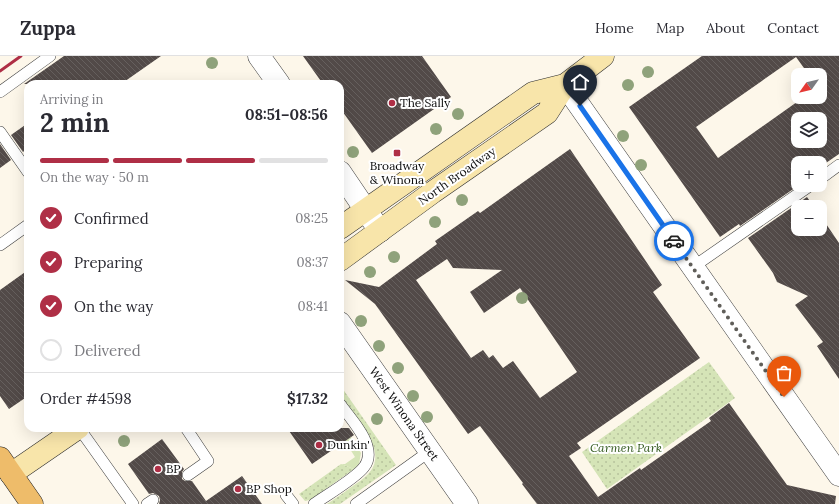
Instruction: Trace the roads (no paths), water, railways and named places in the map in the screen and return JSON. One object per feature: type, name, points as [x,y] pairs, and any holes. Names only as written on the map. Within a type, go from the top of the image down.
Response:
[{"type":"main road","name":"North Broadway","points":[[344,257],[547,113],[565,85],[603,56]]},
{"type":"main road","name":"North Broadway","points":[[344,225],[533,93],[565,85]]},
{"type":"main road","points":[[32,504],[4,471],[72,432]]},
{"type":"street","points":[[259,56],[276,80]]},
{"type":"street","points":[[565,85],[839,475]]},
{"type":"street","points":[[344,178],[380,230]]},
{"type":"street","name":"West Winona Street","points":[[344,329],[467,504]]},
{"type":"lane","points":[[0,92],[50,56]]},
{"type":"lane","points":[[0,132],[24,166]]},
{"type":"lane","points":[[827,173],[839,165]]},
{"type":"lane","points":[[693,267],[801,192]]},
{"type":"lane","points":[[0,245],[24,228]]},
{"type":"lane","points":[[314,504],[354,476],[365,466],[368,456],[367,445],[344,410]]},
{"type":"lane","points":[[82,432],[132,504]]},
{"type":"lane","points":[[188,475],[208,461],[189,432]]},
{"type":"lane","points":[[356,504],[430,452]]},
{"type":"railway","points":[[0,71],[21,56]]},
{"type":"place","name":"The Sally","points":[[392,103]]},
{"type":"place","name":"Broadway & Winona","points":[[397,153]]},
{"type":"place","name":"Dunkin'","points":[[319,445]]},
{"type":"place","name":"BP","points":[[158,469]]},
{"type":"place","name":"BP Shop","points":[[238,489]]},
{"type":"park label","name":"Carmen Park","points":[[626,448]]}]
